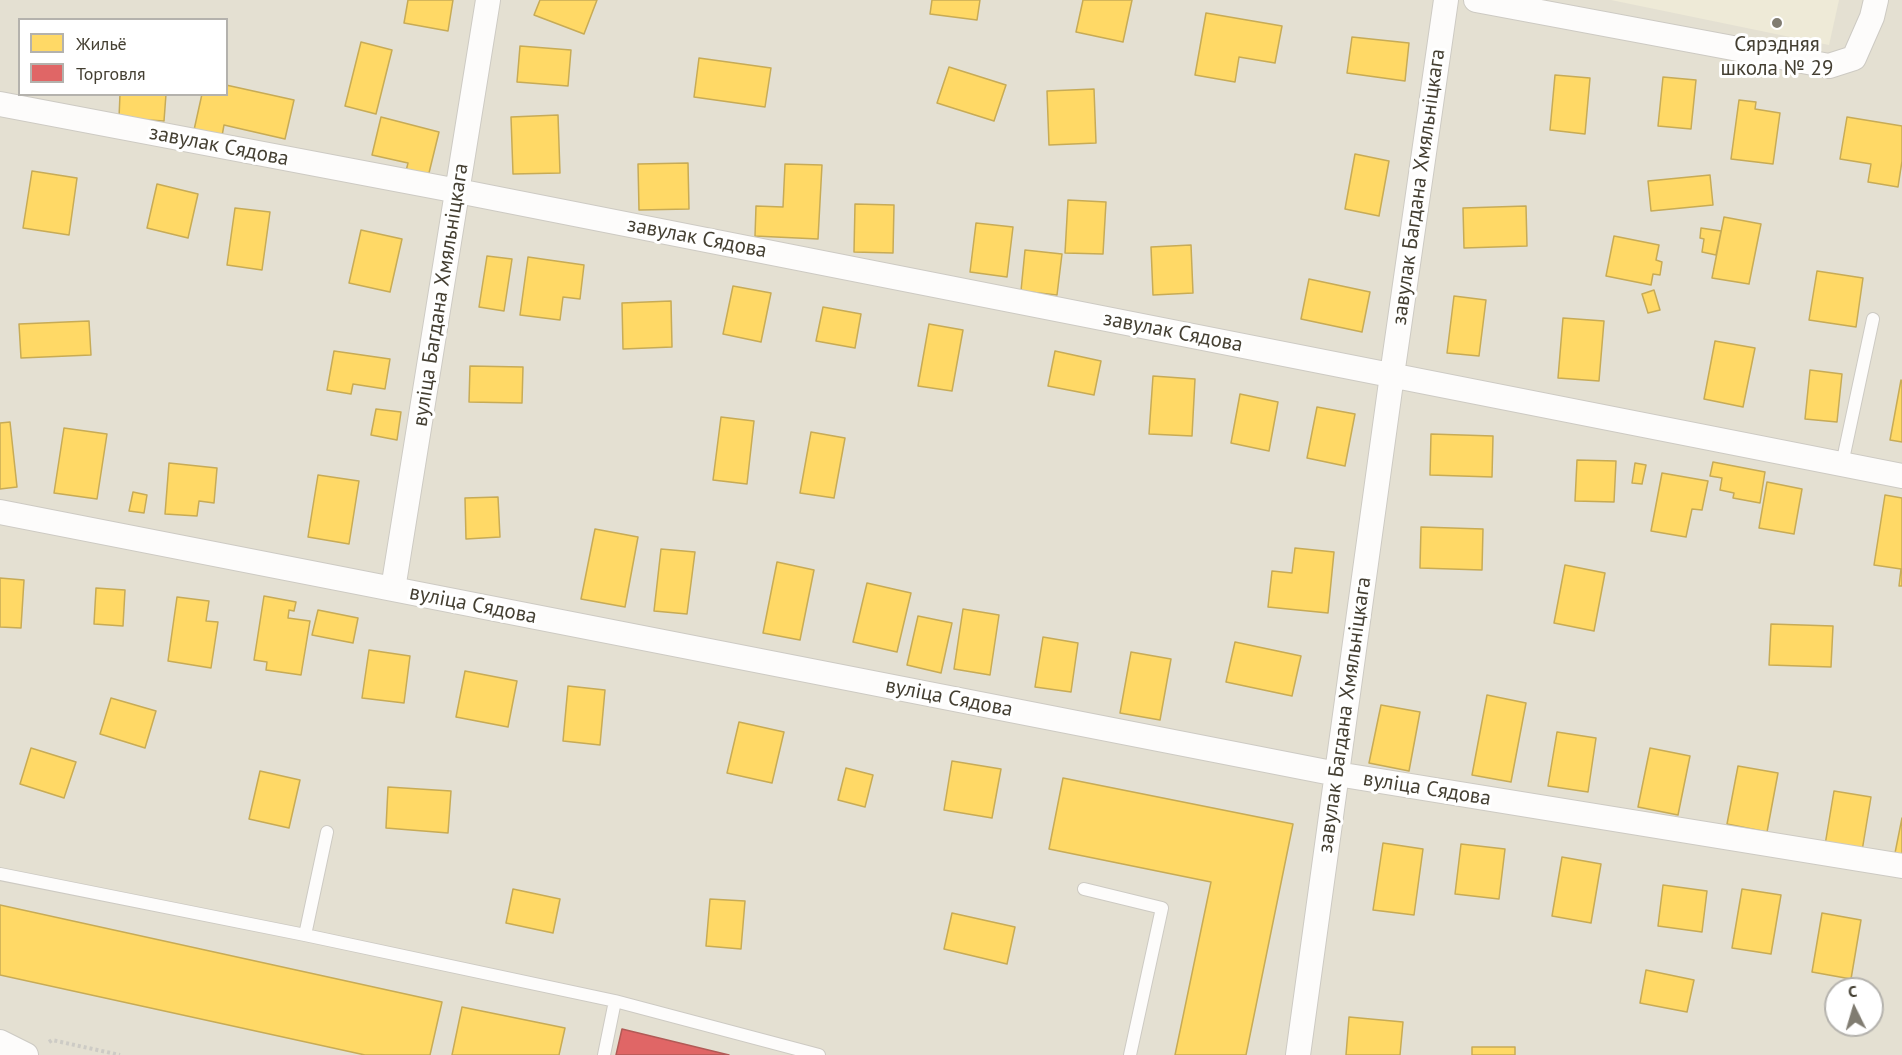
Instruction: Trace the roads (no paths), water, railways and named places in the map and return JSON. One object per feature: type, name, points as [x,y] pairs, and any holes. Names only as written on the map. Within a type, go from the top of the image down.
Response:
[{"type":"street","name":"вуліца Багдана Хмяльніцкага","points":[[393,589],[488,0]]},
{"type":"street","name":"завулак Багдана Хмяльніцкага","points":[[1298,1055],[1446,0]]},
{"type":"street","points":[[1476,0],[1829,66],[1854,58],[1872,17],[1876,0]]},
{"type":"street","name":"завулак Сядова","points":[[0,105],[458,191],[1392,375]]},
{"type":"street","points":[[1392,375],[1902,476]]},
{"type":"street","name":"вуліца Сядова","points":[[0,512],[1337,774],[1902,866]]},
{"type":"street","points":[[0,1042],[35,1050]]},
{"type":"lane","points":[[1842,464],[1874,319]]},
{"type":"lane","points":[[305,935],[327,832]]},
{"type":"lane","points":[[0,874],[305,935],[615,1001],[819,1055]]},
{"type":"lane","points":[[1084,889],[1162,908],[1130,1055]]},
{"type":"lane","points":[[604,1055],[615,1001]]},
{"type":"place","name":"Сярэдняя школа № 29","points":[[1777,23]]}]
